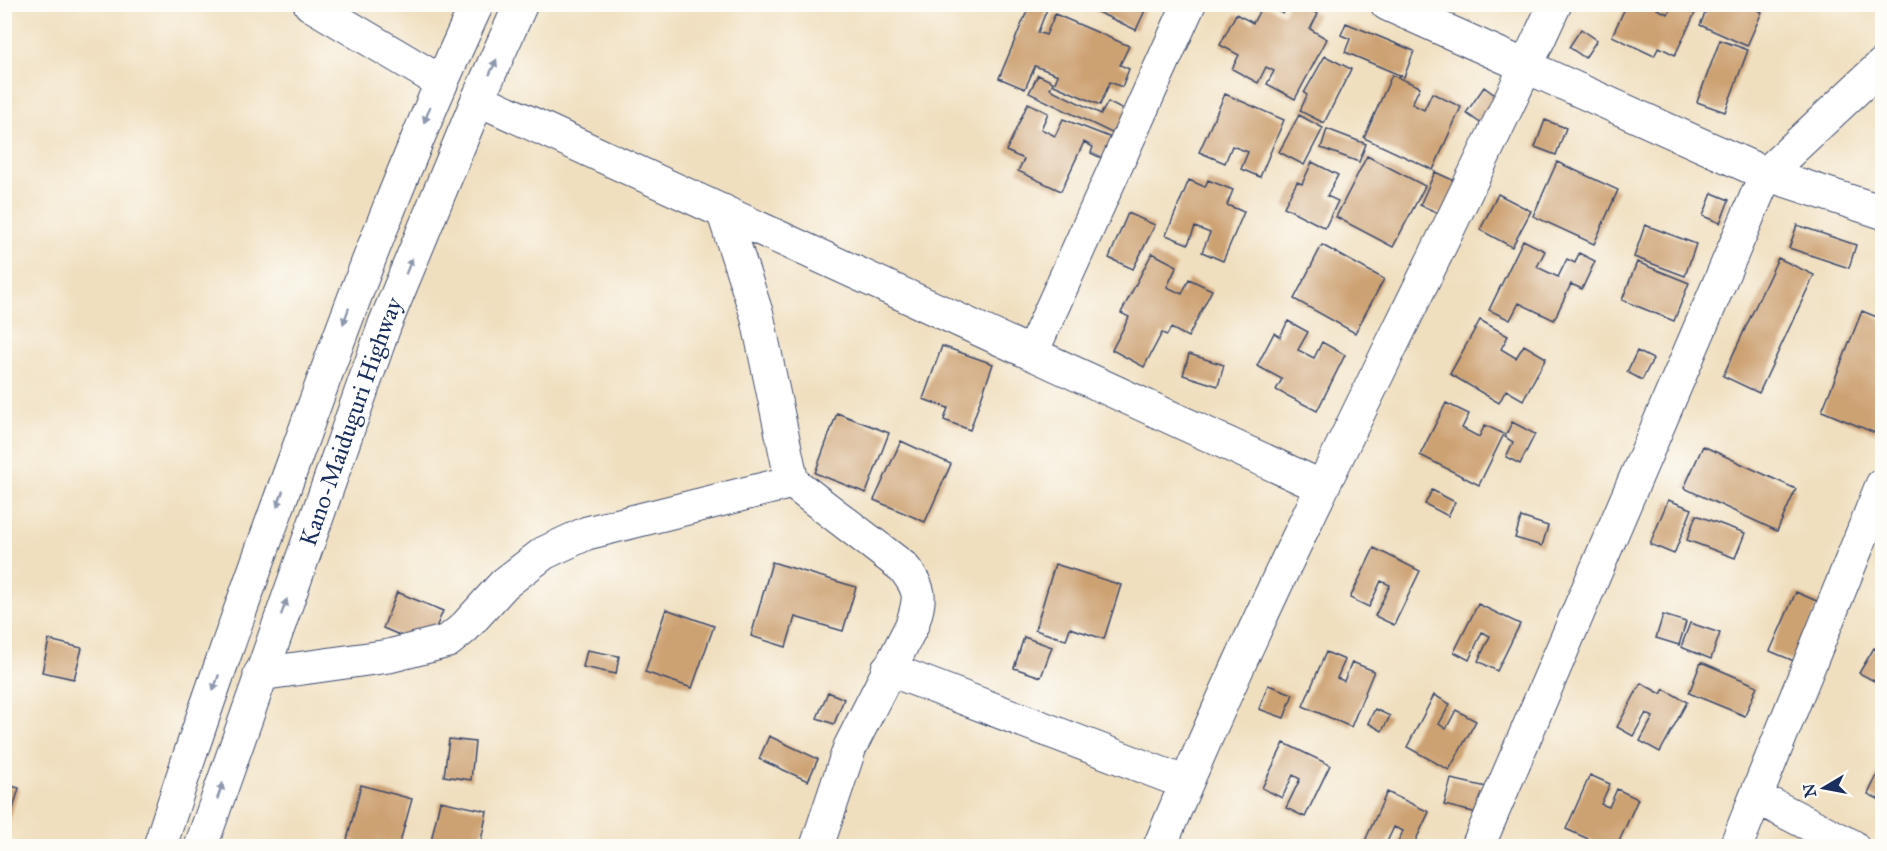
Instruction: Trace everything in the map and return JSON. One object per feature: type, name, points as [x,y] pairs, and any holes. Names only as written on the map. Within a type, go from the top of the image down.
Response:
[{"type":"main road","points":[[310,4],[441,82]]},
{"type":"main road","name":"Kano-Maiduguri Highway","points":[[160,846],[262,549],[350,307],[441,82],[477,4]]},
{"type":"main road","name":"Kano-Maiduguri Highway","points":[[201,846],[385,324],[478,99],[521,4]]},
{"type":"main road","points":[[1032,352],[1189,4]]},
{"type":"main road","points":[[1387,4],[1766,174],[1882,212]]},
{"type":"main road","points":[[1160,846],[1186,783],[1322,487],[1555,4]]},
{"type":"main road","points":[[1478,846],[1766,174],[1882,65]]},
{"type":"main road","points":[[478,99],[1322,487]]},
{"type":"main road","points":[[723,211],[757,315],[792,482],[903,567],[918,585],[919,604],[912,625],[850,747],[817,846]]},
{"type":"main road","points":[[260,674],[389,656],[448,641],[464,628],[512,578],[544,553],[576,538],[792,482]]},
{"type":"main road","points":[[1736,846],[1758,798],[1882,485]]},
{"type":"main road","points":[[888,669],[1186,783]]},
{"type":"main road","points":[[1758,798],[1852,846]]},
{"type":"building","points":[[1030,4],[1049,4],[1038,32],[1046,35],[1055,14],[1129,46],[1120,65],[1129,69],[1122,87],[1110,82],[1100,105],[1054,85],[1058,75],[1035,66],[1025,89],[999,78]]},
{"type":"building","points":[[1093,4],[1148,4],[1136,30],[1091,9]]},
{"type":"building","points":[[1263,4],[1283,14],[1288,4],[1301,4],[1318,14],[1310,29],[1327,39],[1295,99],[1267,84],[1274,71],[1266,67],[1258,83],[1232,69],[1239,55],[1220,45],[1236,14],[1253,23]]},
{"type":"building","points":[[1627,4],[1659,4],[1657,9],[1668,14],[1672,4],[1677,4],[1695,13],[1675,55],[1659,47],[1654,56],[1612,36]]},
{"type":"building","points":[[1709,4],[1744,4],[1762,12],[1747,46],[1700,25]]},
{"type":"building","points":[[1346,23],[1414,51],[1404,77],[1345,52],[1350,39],[1341,35]]},
{"type":"building","points":[[1581,29],[1597,40],[1585,58],[1569,47]]},
{"type":"building","points":[[1720,40],[1748,50],[1725,112],[1697,102]]},
{"type":"building","points":[[1325,56],[1351,69],[1324,123],[1300,111],[1307,95],[1304,93]]},
{"type":"building","points":[[1038,75],[1053,82],[1050,89],[1101,114],[1108,102],[1133,115],[1122,138],[1029,93]]},
{"type":"building","points":[[1392,75],[1420,87],[1412,104],[1424,110],[1432,93],[1461,107],[1433,170],[1364,138]]},
{"type":"building","points":[[1484,87],[1503,101],[1486,127],[1466,113]]},
{"type":"building","points":[[1225,94],[1284,120],[1260,177],[1241,169],[1248,152],[1232,146],[1225,163],[1199,152]]},
{"type":"building","points":[[1028,103],[1048,113],[1041,129],[1055,136],[1063,119],[1122,142],[1112,163],[1091,153],[1093,147],[1084,142],[1061,191],[1018,171],[1024,159],[1006,151]]},
{"type":"building","points":[[1299,115],[1323,128],[1304,165],[1279,152]]},
{"type":"building","points":[[1545,120],[1566,128],[1556,155],[1535,147]]},
{"type":"building","points":[[1327,129],[1366,144],[1359,162],[1321,148]]},
{"type":"building","points":[[1367,156],[1425,186],[1393,247],[1336,217]]},
{"type":"building","points":[[1312,162],[1338,175],[1327,196],[1338,201],[1325,228],[1284,207],[1297,182],[1302,184]]},
{"type":"building","points":[[1557,162],[1618,190],[1594,244],[1533,216]]},
{"type":"building","points":[[1435,172],[1459,183],[1445,216],[1420,205]]},
{"type":"building","points":[[1189,180],[1205,187],[1208,180],[1233,190],[1227,205],[1244,212],[1223,261],[1202,252],[1210,233],[1195,227],[1188,244],[1166,235]]},
{"type":"building","points":[[1712,193],[1729,200],[1720,223],[1703,216]]},
{"type":"building","points":[[1498,194],[1531,211],[1512,247],[1480,230]]},
{"type":"building","points":[[1128,213],[1155,225],[1133,269],[1109,258]]},
{"type":"building","points":[[1645,225],[1696,244],[1685,276],[1634,257]]},
{"type":"building","points":[[1797,225],[1856,245],[1849,268],[1789,248]]},
{"type":"building","points":[[1523,240],[1545,251],[1537,267],[1558,277],[1567,259],[1575,263],[1579,253],[1595,261],[1582,289],[1571,284],[1554,320],[1519,303],[1510,320],[1489,310]]},
{"type":"building","points":[[1322,245],[1384,279],[1355,333],[1294,299]]},
{"type":"building","points":[[1152,253],[1177,266],[1167,287],[1182,294],[1189,279],[1212,290],[1188,337],[1171,328],[1167,335],[1162,333],[1144,367],[1112,350],[1129,317],[1121,313]]},
{"type":"building","points":[[1778,258],[1814,275],[1759,393],[1723,376]]},
{"type":"building","points":[[1637,262],[1689,283],[1674,321],[1622,300]]},
{"type":"building","points":[[1862,311],[1882,319],[1882,413],[1875,433],[1822,411]]},
{"type":"building","points":[[1480,320],[1508,336],[1501,349],[1516,358],[1524,345],[1546,358],[1523,400],[1506,390],[1499,403],[1450,374]]},
{"type":"building","points":[[1288,321],[1308,332],[1298,350],[1314,358],[1322,342],[1345,355],[1317,411],[1276,390],[1282,379],[1257,366],[1274,333],[1280,337]]},
{"type":"building","points":[[942,346],[993,364],[970,430],[944,420],[948,408],[923,399]]},
{"type":"building","points":[[1637,351],[1653,359],[1642,380],[1627,372]]},
{"type":"building","points":[[1189,354],[1224,365],[1218,386],[1183,375]]},
{"type":"building","points":[[1446,403],[1469,414],[1462,428],[1479,437],[1485,425],[1504,434],[1479,485],[1420,455]]},
{"type":"building","points":[[837,413],[889,433],[866,493],[815,473]]},
{"type":"building","points":[[1512,422],[1535,434],[1520,464],[1506,457],[1513,442],[1505,437]]},
{"type":"building","points":[[901,441],[951,464],[925,522],[874,500]]},
{"type":"building","points":[[1703,446],[1796,489],[1777,531],[1684,488]]},
{"type":"building","points":[[1432,490],[1455,502],[1448,516],[1425,504]]},
{"type":"building","points":[[1668,500],[1692,509],[1674,554],[1650,544]]},
{"type":"building","points":[[1696,515],[1745,533],[1735,558],[1687,540]]},
{"type":"building","points":[[1521,517],[1548,526],[1542,546],[1515,538]]},
{"type":"building","points":[[1374,548],[1420,571],[1394,625],[1375,616],[1390,585],[1381,581],[1369,607],[1350,598]]},
{"type":"building","points":[[772,562],[856,587],[843,631],[795,617],[786,647],[751,636]]},
{"type":"building","points":[[1055,564],[1121,585],[1104,639],[1070,628],[1066,640],[1035,630]]},
{"type":"building","points":[[397,592],[443,611],[428,647],[383,628]]},
{"type":"building","points":[[1796,592],[1819,602],[1794,661],[1770,651]]},
{"type":"building","points":[[1478,604],[1520,624],[1497,671],[1478,661],[1490,636],[1482,632],[1469,660],[1454,652]]},
{"type":"building","points":[[666,609],[714,626],[692,688],[645,672]]},
{"type":"building","points":[[1663,615],[1686,622],[1679,645],[1656,638]]},
{"type":"building","points":[[1690,623],[1720,633],[1711,659],[1681,647]]},
{"type":"building","points":[[1024,637],[1052,647],[1041,677],[1014,668]]},
{"type":"building","points":[[49,640],[82,648],[74,679],[42,672]]},
{"type":"building","points":[[1874,648],[1882,653],[1882,670],[1876,682],[1859,673]]},
{"type":"building","points":[[587,650],[619,656],[616,674],[583,667]]},
{"type":"building","points":[[1326,652],[1345,660],[1337,678],[1344,681],[1352,662],[1374,671],[1351,727],[1303,706]]},
{"type":"building","points":[[1701,662],[1757,686],[1745,716],[1689,693]]},
{"type":"building","points":[[1641,683],[1661,694],[1664,689],[1687,702],[1660,752],[1640,741],[1653,717],[1646,713],[1633,736],[1617,727]]},
{"type":"building","points":[[1268,685],[1293,694],[1284,718],[1259,709]]},
{"type":"building","points":[[828,692],[844,699],[834,724],[817,718]]},
{"type":"building","points":[[1434,695],[1450,704],[1439,724],[1446,729],[1456,710],[1476,721],[1449,770],[1407,747]]},
{"type":"building","points":[[1375,709],[1390,716],[1382,731],[1368,723]]},
{"type":"building","points":[[769,736],[818,759],[808,781],[759,759]]},
{"type":"building","points":[[449,739],[475,742],[471,780],[444,776]]},
{"type":"building","points":[[1284,743],[1330,765],[1305,817],[1286,808],[1300,779],[1293,775],[1282,798],[1262,788]]},
{"type":"building","points":[[1882,765],[1882,801],[1868,794]]},
{"type":"building","points":[[1590,775],[1610,784],[1601,804],[1609,807],[1617,789],[1638,799],[1617,846],[1604,846],[1566,829]]},
{"type":"building","points":[[1451,779],[1496,789],[1490,816],[1444,805]]},
{"type":"building","points":[[4,784],[19,788],[7,830],[4,829]]},
{"type":"building","points":[[361,785],[412,799],[399,846],[371,846],[347,840]]},
{"type":"building","points":[[1387,792],[1429,812],[1413,846],[1396,846],[1403,831],[1394,827],[1385,846],[1371,846],[1364,843]]},
{"type":"building","points":[[440,801],[487,811],[480,846],[430,846]]}]
